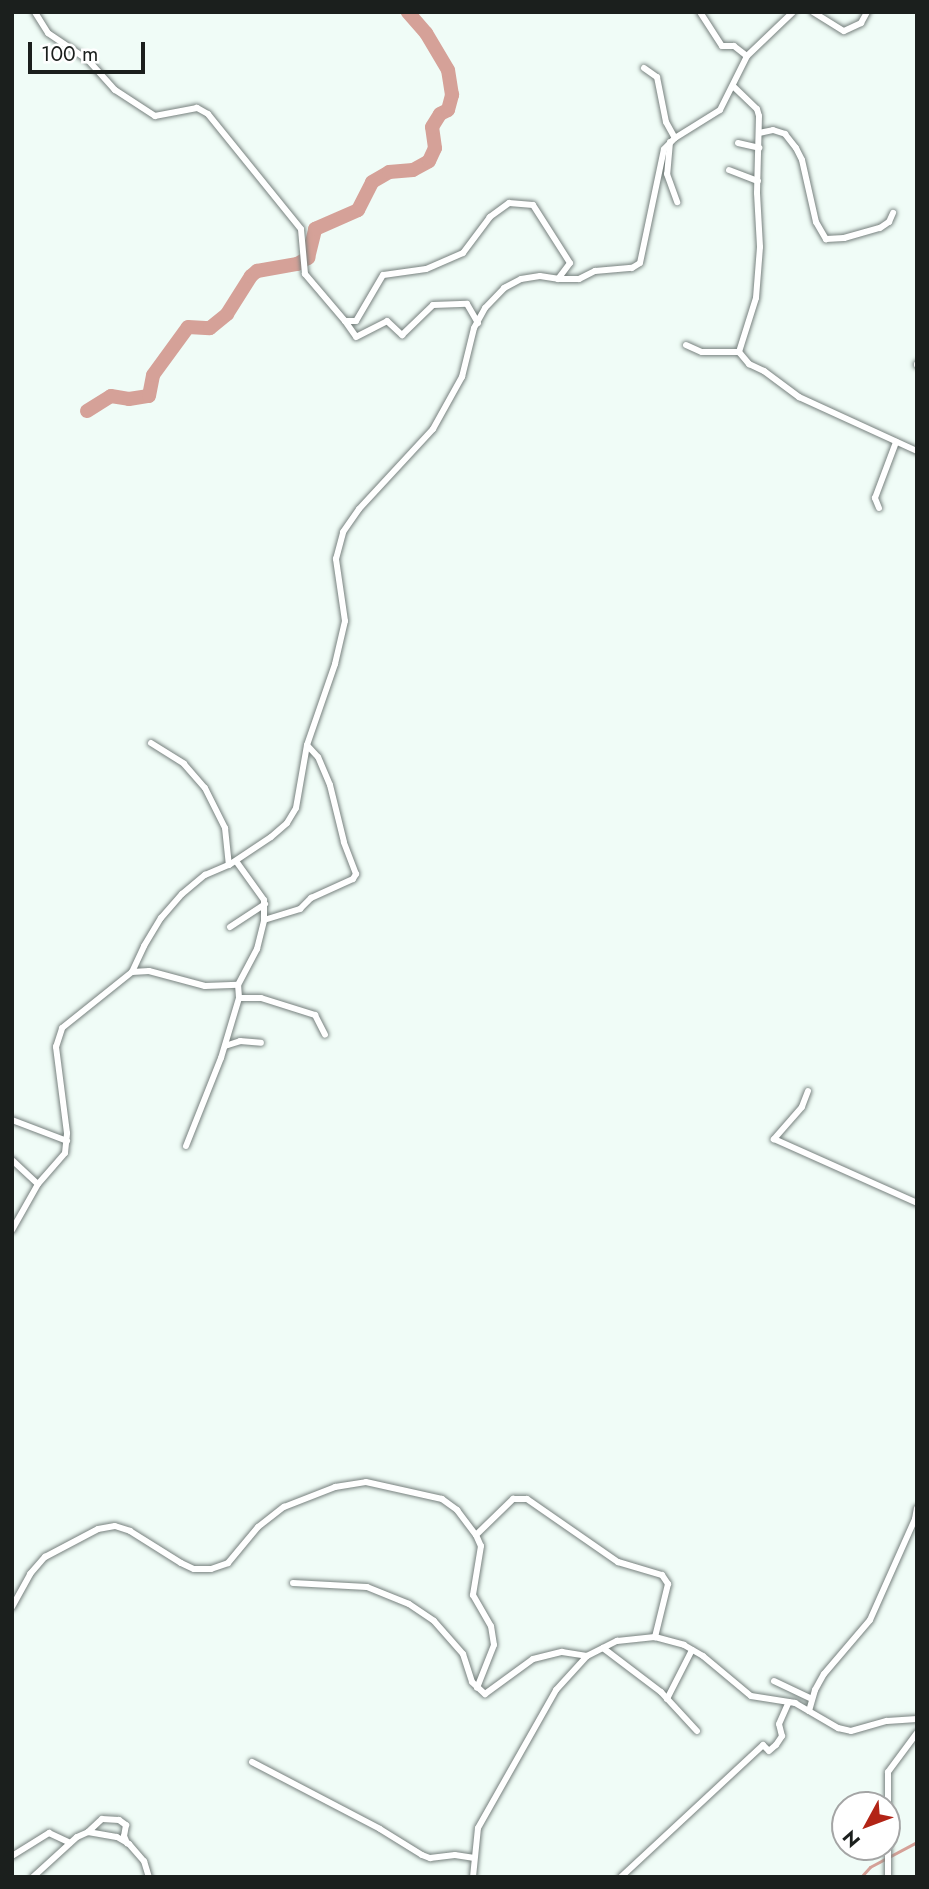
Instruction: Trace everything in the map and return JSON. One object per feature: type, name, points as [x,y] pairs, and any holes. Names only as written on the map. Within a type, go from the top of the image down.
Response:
[{"type":"street","points":[[35,12],[48,33],[88,60],[114,90],[155,116],[197,108],[208,114],[301,229],[305,274],[356,337],[385,321],[402,335],[433,305],[467,304],[478,323]]},
{"type":"street","points":[[700,12],[722,46],[734,46],[747,55]]},
{"type":"street","points":[[12,1230],[38,1184],[65,1153],[57,1038],[62,1028],[132,972],[144,946],[169,907],[205,875],[236,861],[271,837],[296,808],[307,745],[335,664],[345,621],[336,559],[343,532],[359,509],[433,429],[462,377],[478,323],[485,309],[505,288],[520,279],[540,276],[579,279],[595,271],[632,268],[640,263],[661,157],[672,140],[712,118],[727,102],[736,72],[747,55],[793,12]]},
{"type":"street","points":[[813,12],[844,31],[861,23],[866,13],[875,12]]},
{"type":"street","points":[[644,68],[657,77],[672,140],[667,174],[677,202]]},
{"type":"street","points":[[733,86],[757,109],[759,133],[760,247],[756,298],[739,352]]},
{"type":"street","points":[[759,133],[773,130],[785,134],[791,140],[802,160],[816,222],[826,239],[844,238],[880,228],[889,222],[893,213]]},
{"type":"street","points":[[737,143],[759,148]]},
{"type":"street","points":[[729,170],[758,181]]},
{"type":"street","points":[[345,321],[356,321],[383,275],[426,269],[463,253],[490,217],[509,203],[533,205],[568,257],[570,263],[558,279]]},
{"type":"street","points":[[686,345],[702,352],[739,352]]},
{"type":"street","points":[[739,352],[749,365],[764,371],[792,392],[917,451]]},
{"type":"street","points":[[879,508],[877,491],[896,442]]},
{"type":"street","points":[[151,743],[184,764],[205,788],[228,840],[229,865]]},
{"type":"street","points":[[264,920],[300,909],[311,898],[353,879],[356,874],[344,842],[330,785],[318,757],[307,745]]},
{"type":"street","points":[[186,1146],[225,1046],[239,998],[238,985],[257,949],[264,920],[265,904],[236,861]]},
{"type":"street","points":[[230,927],[265,904]]},
{"type":"street","points":[[132,972],[149,971],[195,985],[238,985]]},
{"type":"street","points":[[239,998],[261,998],[315,1015],[326,1035]]},
{"type":"street","points":[[225,1046],[240,1041],[261,1043]]},
{"type":"street","points":[[808,1091],[802,1107],[774,1139],[917,1203]]},
{"type":"street","points":[[12,1120],[66,1141]]},
{"type":"street","points":[[12,1160],[38,1184]]},
{"type":"street","points":[[12,1607],[30,1574],[45,1557],[98,1529],[115,1527],[130,1531],[194,1569],[211,1569],[228,1563],[265,1521],[284,1507],[351,1484],[366,1482],[442,1499],[457,1510],[476,1535],[481,1546],[473,1595],[494,1634],[492,1652],[477,1688]]},
{"type":"street","points":[[476,1535],[513,1499],[527,1499],[618,1562],[662,1575],[668,1584],[655,1637]]},
{"type":"street","points":[[809,1711],[824,1674],[870,1620],[917,1508]]},
{"type":"street","points":[[293,1583],[367,1587],[409,1604],[434,1621],[463,1654],[477,1688],[485,1694],[533,1659],[562,1652],[587,1656]]},
{"type":"street","points":[[473,1877],[478,1828],[563,1679],[587,1656],[617,1642],[655,1637],[692,1650],[751,1696],[789,1702],[828,1724],[850,1731],[887,1721],[917,1719]]},
{"type":"street","points":[[603,1648],[667,1699],[698,1731]]},
{"type":"street","points":[[667,1699],[692,1650]]},
{"type":"street","points":[[774,1681],[812,1699]]},
{"type":"street","points":[[621,1877],[763,1745],[769,1751],[776,1745],[782,1736],[779,1724],[789,1702]]},
{"type":"street","points":[[888,1877],[888,1772],[917,1733]]},
{"type":"street","points":[[252,1762],[380,1829],[422,1855],[430,1858],[455,1855],[473,1858]]},
{"type":"street","points":[[33,1877],[102,1819],[119,1820],[126,1825],[124,1836],[127,1843],[144,1861],[149,1877]]},
{"type":"street","points":[[88,1832],[98,1832],[127,1843]]},
{"type":"street","points":[[12,1856],[49,1833],[71,1843]]},
{"type":"waterway","points":[[87,411],[111,396],[129,399],[149,396],[153,375],[188,327],[210,328],[227,314],[257,271],[297,264],[308,258],[315,229],[358,210],[372,182],[389,172],[413,170],[429,161],[435,148],[432,127],[440,114],[448,110],[452,95],[448,70],[426,33],[408,12]]},
{"type":"waterway","points":[[861,1877],[870,1867],[917,1842]]}]
